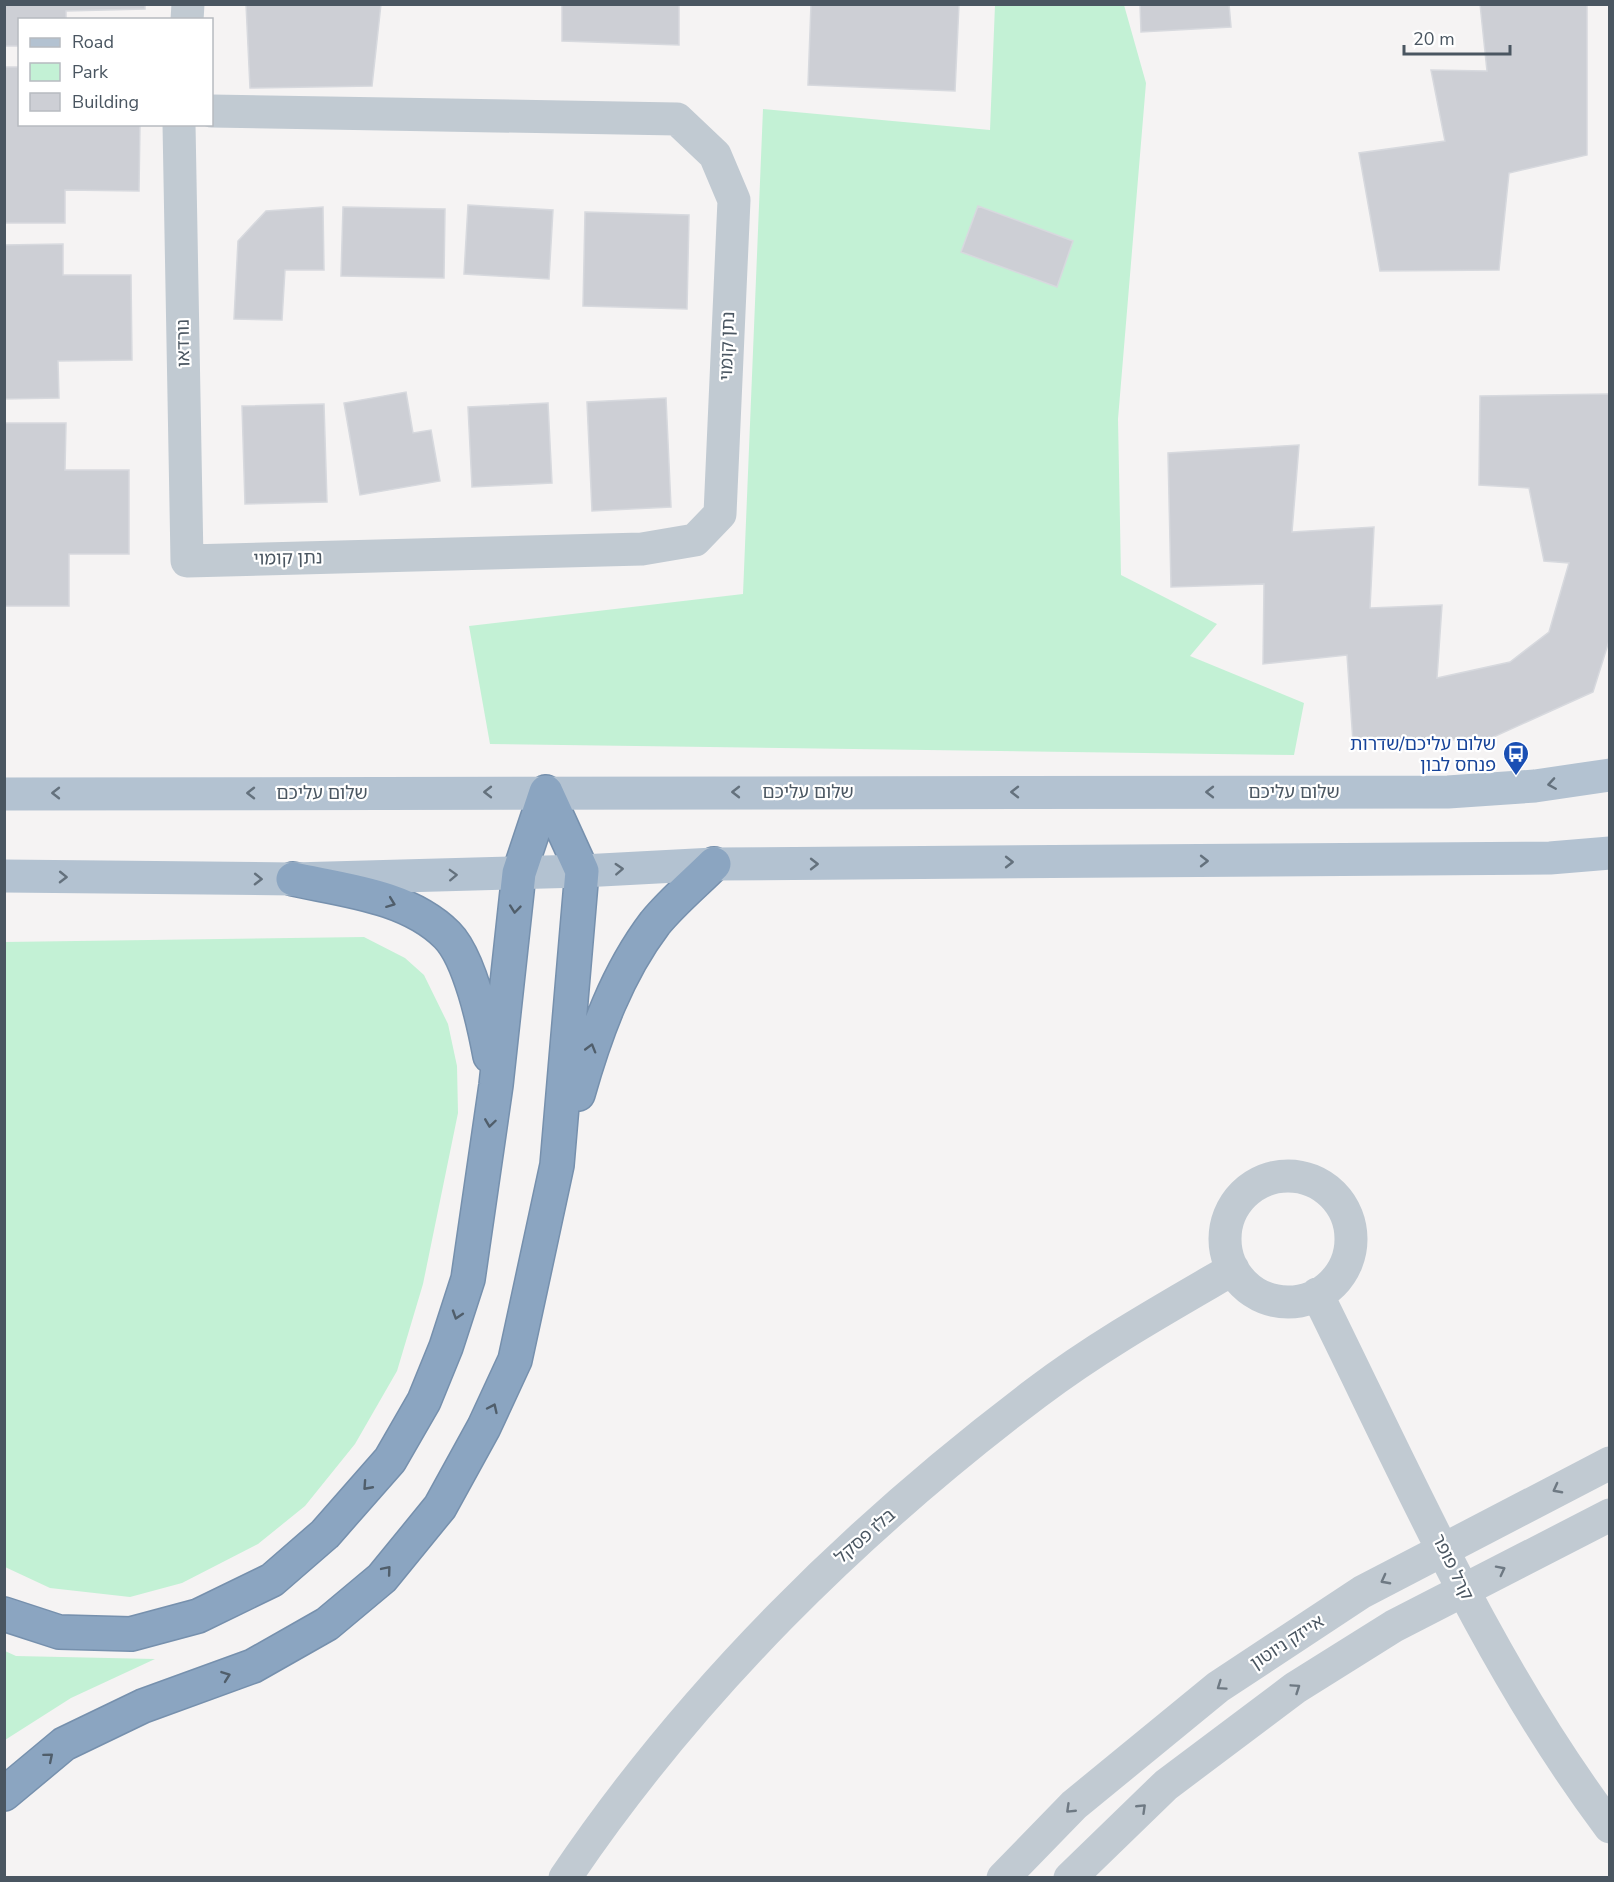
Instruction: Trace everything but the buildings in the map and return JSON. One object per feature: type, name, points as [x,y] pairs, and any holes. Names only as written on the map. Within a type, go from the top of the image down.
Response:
[{"type":"highway","points":[[546,792],[582,871],[557,1165]]},
{"type":"highway","points":[[4,1614],[59,1632],[131,1634],[198,1616],[272,1580],[325,1534],[390,1460],[424,1401],[446,1347],[468,1279],[496,1085],[519,873],[546,792]]},
{"type":"highway","points":[[4,1794],[64,1744],[143,1706],[253,1666],[327,1624],[382,1578],[440,1507],[484,1427],[515,1360],[557,1165],[594,1038],[632,956],[656,921],[714,864]]},
{"type":"highway","points":[[293,879],[370,895],[412,911],[448,936],[468,972],[483,1019],[496,1085]]},
{"type":"main road","name":"שלום עליכם","points":[[4,794],[1448,792],[1535,786],[1610,775]]},
{"type":"main road","points":[[4,876],[293,879],[582,871],[714,864],[1550,858],[1610,853]]},
{"type":"main road","points":[[1550,858],[1610,870]]},
{"type":"street","name":"נתן קומוי","points":[[187,561],[642,549],[695,540],[720,514],[734,200],[715,155],[677,119],[213,111]]},
{"type":"street","name":"נורדאו","points":[[179,126],[187,561]]},
{"type":"street","points":[[1296,1176],[1320,1184],[1338,1200],[1349,1222],[1351,1246],[1343,1270],[1326,1289],[1305,1300],[1279,1302],[1256,1294],[1237,1277],[1233,1269],[1227,1256],[1225,1230],[1233,1207],[1249,1188],[1271,1178],[1296,1176]]},
{"type":"street","name":"בלז פסקל","points":[[565,1878],[596,1831],[702,1701],[822,1574],[932,1477],[1036,1392],[1130,1330],[1233,1269]]},
{"type":"street","name":"קרל פופר","points":[[1317,1294],[1464,1589],[1529,1708],[1610,1827]]},
{"type":"street","name":"אייזק ניוטון","points":[[1003,1878],[1074,1805],[1218,1687],[1362,1592],[1610,1463]]},
{"type":"street","points":[[1070,1878],[1166,1785],[1295,1688],[1394,1626],[1610,1515]]},
{"type":"green space","points":[[995,5],[1124,5],[1146,83],[1118,419],[1121,575],[1217,624],[1190,656],[1304,703],[1294,755],[490,744],[469,626],[743,594],[763,109],[990,130]]},
{"type":"green space","points":[[364,937],[405,958],[424,975],[448,1024],[457,1066],[458,1113],[423,1284],[397,1371],[355,1444],[305,1506],[258,1544],[182,1583],[130,1597],[50,1588],[5,1567],[5,942]]},
{"type":"green space","points":[[5,1651],[16,1656],[155,1659],[71,1698],[5,1740]]},
{"type":"place","name":"שלום עליכם/שדרות פנחס לבון","points":[[1516,777]]}]
